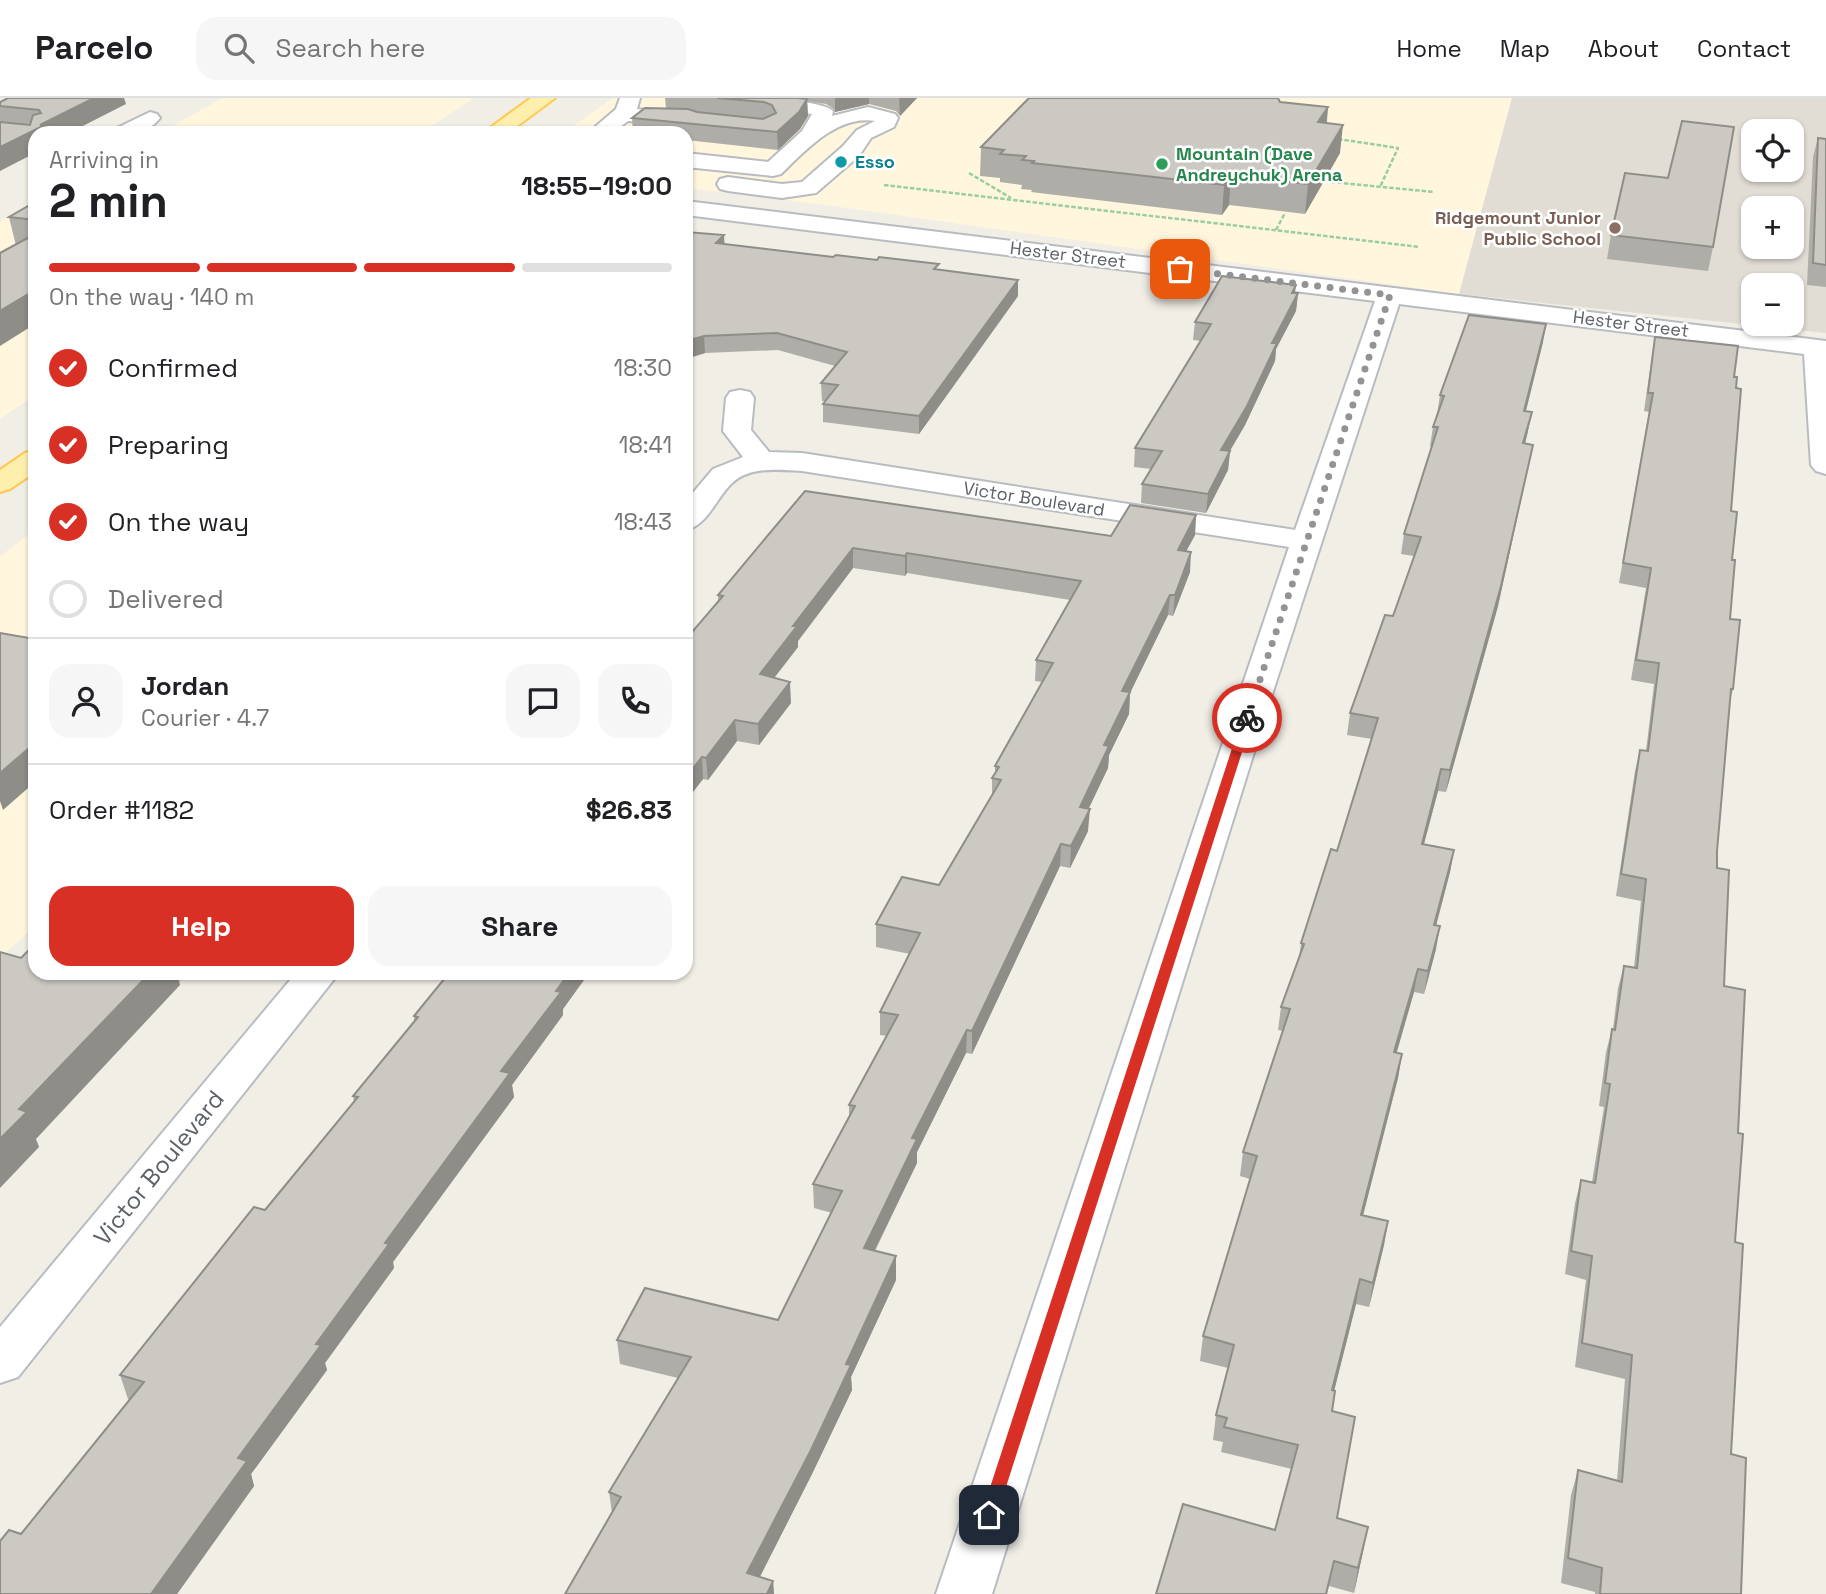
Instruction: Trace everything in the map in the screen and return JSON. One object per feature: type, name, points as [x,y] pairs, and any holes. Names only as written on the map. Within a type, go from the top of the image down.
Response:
[{"type":"main road","points":[[504,126],[545,98]]},
{"type":"main road","points":[[0,483],[28,463]]},
{"type":"street","points":[[725,98],[818,108],[823,111],[822,116],[811,134]]},
{"type":"street","points":[[606,126],[627,106],[654,121],[682,119]]},
{"type":"street","points":[[693,161],[773,169],[811,134],[844,117],[871,114],[888,118],[887,123],[864,134],[851,151],[808,188],[782,191],[728,184]]},
{"type":"street","points":[[135,126],[150,118]]},
{"type":"street","points":[[788,131],[811,134]]},
{"type":"street","points":[[713,163],[735,144]]},
{"type":"street","name":"Hester Street","points":[[693,209],[1821,348]]},
{"type":"street","points":[[964,1594],[1307,541],[1390,295]]},
{"type":"street","points":[[1821,348],[1826,465]]},
{"type":"street","points":[[740,398],[737,431],[761,460]]},
{"type":"street","name":"Victor Boulevard","points":[[693,512],[723,475],[761,460],[802,463],[1307,541]]},
{"type":"street","name":"Victor Boulevard","points":[[0,1363],[312,980]]},
{"type":"path","points":[[1328,137],[1398,148],[1380,187]]},
{"type":"path","points":[[1335,144],[1342,139]]},
{"type":"path","points":[[969,173],[1015,200]]},
{"type":"path","points":[[1331,182],[1434,192]]},
{"type":"path","points":[[884,184],[1420,247]]},
{"type":"path","points":[[1276,230],[1285,213]]},
{"type":"shaded area","points":[[223,98],[474,98],[432,126],[173,126]]},
{"type":"shaded area","points":[[613,98],[1512,98],[1459,294],[693,189],[693,126],[573,126]]},
{"type":"shaded area","name":"Ridgemount Junior Public School","points":[[1512,98],[1826,98],[1826,333],[1804,331],[1804,273],[1741,273],[1741,324],[1459,294]]},
{"type":"shaded area","points":[[28,206],[28,400],[0,419],[0,222]]},
{"type":"shaded area","points":[[28,535],[28,932],[0,958],[0,556]]},
{"type":"building","points":[[8,98],[94,98],[40,125],[45,125],[43,126],[28,126],[28,133],[0,147],[0,122],[30,125],[33,115],[41,113],[39,110],[0,106],[0,102]]},
{"type":"building","points":[[717,98],[807,99],[799,112],[777,132],[632,118],[645,108],[688,109],[763,119],[776,113],[772,105],[764,102]]},
{"type":"building","name":"Mountain (Dave Andreychuk) Arena","points":[[1029,98],[1278,98],[1280,102],[1328,107],[1318,122],[1343,125],[1308,184],[1231,175],[1224,185],[1032,163],[1034,161],[1022,160],[1026,156],[1000,154],[1004,150],[981,147]]},
{"type":"building","points":[[1682,121],[1734,127],[1713,247],[1611,235],[1625,173],[1668,178]]},
{"type":"building","points":[[1818,138],[1826,139],[1826,265],[1813,263]]},
{"type":"building","points":[[28,206],[28,219],[9,217]]},
{"type":"building","points":[[693,233],[724,235],[716,243],[833,257],[836,255],[877,260],[879,257],[939,264],[934,269],[1018,280],[919,416],[823,404],[838,385],[821,383],[847,352],[777,333],[704,336],[693,339]]},
{"type":"building","points":[[28,238],[28,294],[0,311],[0,253]]},
{"type":"building","points":[[1222,276],[1296,285],[1292,293],[1298,293],[1272,343],[1277,343],[1247,406],[1221,450],[1230,451],[1208,494],[1142,484],[1162,451],[1135,448],[1211,324],[1195,322]]},
{"type":"building","points":[[1469,315],[1546,324],[1524,411],[1532,412],[1523,443],[1533,445],[1501,586],[1450,770],[1441,769],[1422,844],[1454,850],[1434,925],[1440,926],[1428,971],[1418,969],[1394,1052],[1402,1054],[1361,1215],[1388,1221],[1373,1283],[1360,1279],[1332,1390],[1335,1391],[1332,1411],[1355,1417],[1337,1518],[1368,1527],[1358,1568],[1334,1561],[1326,1594],[1156,1594],[1183,1504],[1275,1530],[1298,1445],[1224,1427],[1227,1418],[1216,1415],[1234,1345],[1203,1336],[1257,1156],[1243,1152],[1290,1009],[1281,1007],[1304,944],[1301,943],[1331,849],[1337,851],[1378,718],[1350,713],[1385,615],[1393,616],[1421,537],[1404,534],[1438,427],[1433,427],[1444,396],[1440,395]]},
{"type":"building","points":[[1655,337],[1738,346],[1734,377],[1737,377],[1736,388],[1741,389],[1731,511],[1737,512],[1730,619],[1740,620],[1731,689],[1717,868],[1729,870],[1724,986],[1745,990],[1738,1133],[1743,1134],[1735,1242],[1743,1244],[1731,1454],[1746,1458],[1741,1594],[1600,1594],[1602,1568],[1568,1558],[1578,1470],[1622,1482],[1632,1355],[1582,1343],[1592,1256],[1571,1251],[1581,1180],[1595,1183],[1610,1084],[1605,1083],[1612,1029],[1615,1030],[1624,966],[1637,968],[1646,879],[1621,874],[1640,750],[1648,751],[1659,663],[1636,660],[1651,568],[1623,563],[1653,393],[1648,393]]},
{"type":"building","points":[[805,491],[1111,536],[1130,505],[1196,515],[1178,550],[1191,552],[1175,595],[1170,595],[1122,691],[1130,692],[1104,745],[1109,746],[1080,807],[1090,809],[1071,846],[1061,844],[972,1031],[967,1030],[912,1138],[917,1139],[864,1248],[896,1256],[846,1364],[851,1365],[811,1450],[747,1573],[773,1581],[767,1594],[565,1594],[621,1497],[609,1492],[691,1357],[617,1340],[645,1288],[778,1320],[842,1191],[813,1184],[855,1106],[849,1105],[898,1015],[880,1012],[920,933],[876,924],[902,877],[939,885],[1001,780],[992,778],[999,767],[995,766],[1053,663],[1036,660],[1081,581],[907,553],[905,556],[853,548],[760,674],[790,682],[758,724],[735,720],[706,758],[702,757],[693,768],[693,631],[723,596],[718,595]]},
{"type":"building","points":[[0,633],[28,638],[28,749],[0,773]]},
{"type":"building","points":[[28,951],[28,980],[143,980],[19,1109],[27,1112],[0,1139],[0,952],[21,958]]},
{"type":"building","points":[[443,980],[564,980],[556,991],[561,992],[501,1071],[510,1073],[385,1243],[389,1244],[316,1344],[321,1345],[238,1458],[247,1461],[151,1594],[0,1594],[0,1541],[9,1530],[21,1534],[144,1382],[120,1375],[254,1207],[265,1210],[358,1097],[353,1096],[418,1017],[414,1016]]},
{"type":"way so far","points":[[1180,269],[1390,295],[1247,718]]},
{"type":"place","name":"Esso","points":[[841,162]]},
{"type":"place","name":"Mountain (Dave Andreychuk) Arena","points":[[1162,164]]},
{"type":"place","name":"Ridgemount Junior Public School","points":[[1615,228]]},
{"type":"route","points":[[989,1515],[1247,718]]}]
